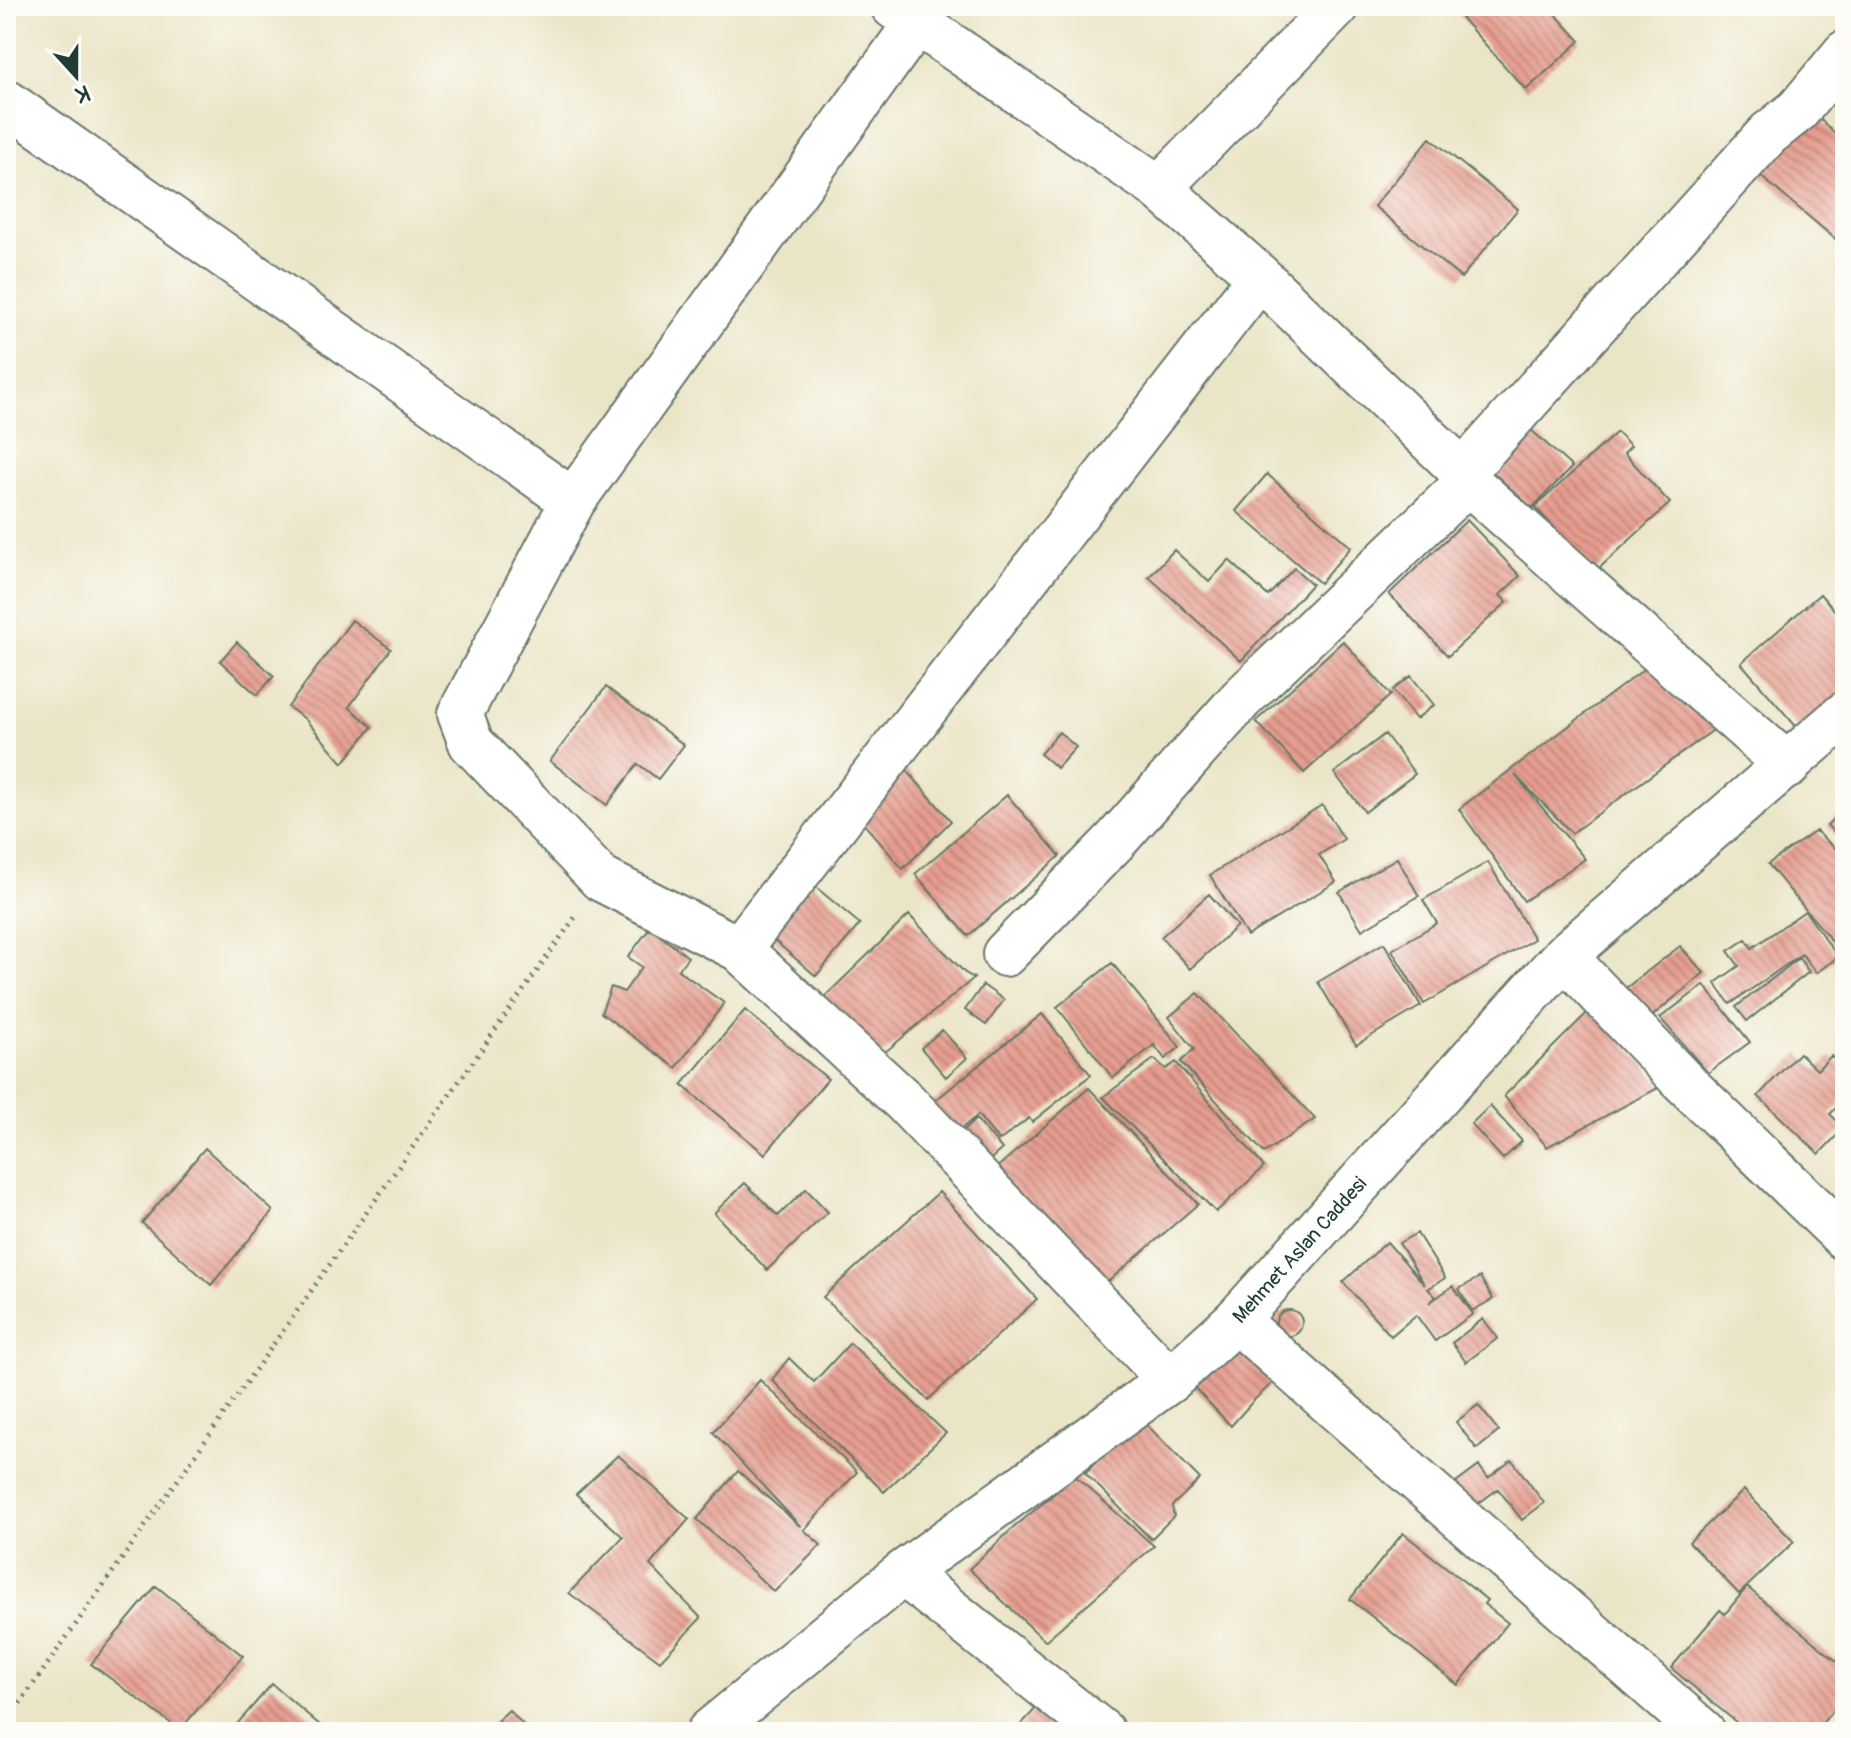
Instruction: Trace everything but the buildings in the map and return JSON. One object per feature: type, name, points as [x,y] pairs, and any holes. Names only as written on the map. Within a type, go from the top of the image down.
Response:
[{"type":"street","points":[[1159,188],[1337,6]]},
{"type":"street","points":[[1170,1380],[904,1101],[739,949],[601,879],[471,743],[460,714],[573,501],[905,14],[1159,188],[1260,277],[1466,477],[1788,766]]},
{"type":"street","points":[[1005,954],[1116,840],[1241,699],[1466,477],[1768,134],[1798,110],[1845,53]]},
{"type":"street","points":[[6,102],[573,501]]},
{"type":"street","points":[[739,949],[1260,277]]},
{"type":"street","name":"Mehmet Aslan Caddesi","points":[[709,1732],[903,1573],[1170,1380],[1236,1320],[1564,956],[1845,714]]},
{"type":"street","points":[[1564,956],[1680,1078],[1845,1238]]},
{"type":"street","points":[[1236,1320],[1703,1732]]},
{"type":"street","points":[[903,1573],[1102,1732]]},
{"type":"path","points":[[6,1723],[601,879]]}]
